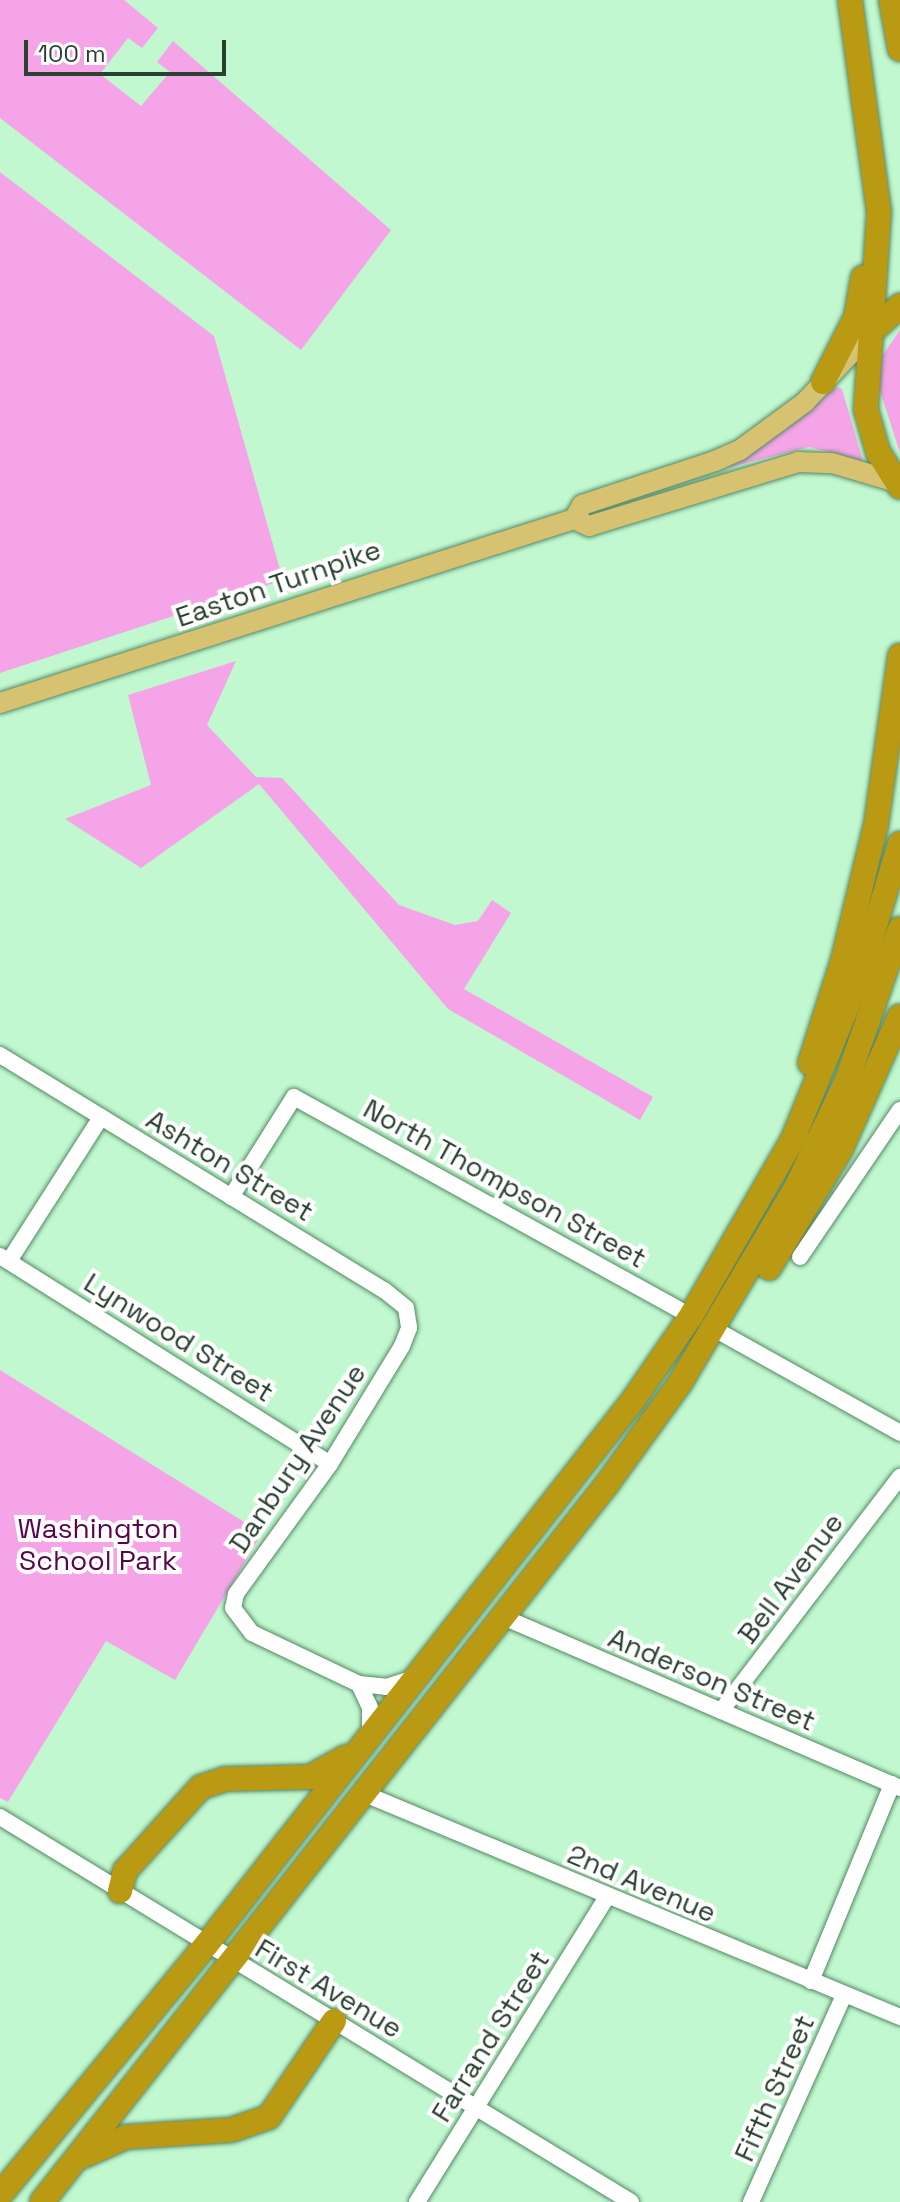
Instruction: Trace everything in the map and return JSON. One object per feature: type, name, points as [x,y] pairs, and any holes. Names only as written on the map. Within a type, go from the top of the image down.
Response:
[{"type":"highway","points":[[850,0],[878,177],[880,245],[866,410],[878,452],[898,484]]},
{"type":"highway","points":[[891,0],[900,49]]},
{"type":"highway","points":[[823,382],[853,326],[863,282],[866,222],[854,89],[861,65]]},
{"type":"highway","points":[[872,331],[900,306]]},
{"type":"highway","points":[[753,1214],[794,1113],[850,933],[876,825],[900,656]]},
{"type":"highway","points":[[3,2187],[207,1944],[634,1399],[691,1316],[753,1214],[793,1139],[837,1036],[900,844]]},
{"type":"highway","points":[[42,2202],[607,1484],[716,1330],[827,1124],[900,929]]},
{"type":"highway","points":[[716,1330],[748,1298],[816,1193],[868,1094],[900,1016]]},
{"type":"highway","points":[[120,1891],[125,1871],[201,1787],[225,1779],[310,1777],[363,1742]]},
{"type":"highway","points":[[75,2160],[126,2137],[231,2130],[269,2117],[334,2021]]},
{"type":"main road","name":"Easton Turnpike","points":[[0,703],[574,519],[582,505],[740,450],[775,426],[872,331]]},
{"type":"main road","name":"Easton Turnpike","points":[[574,519],[589,526],[798,462],[832,463],[898,484]]},
{"type":"street","name":"Ashton Street","points":[[0,1055],[397,1298],[409,1314],[406,1336]]},
{"type":"street","name":"North Thompson Street","points":[[231,1197],[294,1097],[691,1316]]},
{"type":"street","points":[[800,1257],[900,1110]]},
{"type":"street","points":[[4,1259],[101,1117]]},
{"type":"street","name":"Lynwood Street","points":[[4,1259],[330,1464]]},
{"type":"street","points":[[716,1330],[900,1433]]},
{"type":"street","name":"Danbury Avenue","points":[[359,1684],[252,1633],[233,1608],[242,1585],[330,1464],[406,1336]]},
{"type":"street","name":"Bell Avenue","points":[[721,1711],[900,1477]]},
{"type":"street","name":"Anderson Street","points":[[503,1617],[896,1786]]},
{"type":"street","points":[[359,1684],[386,1687],[414,1678]]},
{"type":"street","points":[[359,1684],[370,1708],[363,1742]]},
{"type":"street","name":"Fifth Street","points":[[811,1981],[896,1786]]},
{"type":"street","name":"2nd Avenue","points":[[365,1794],[900,2017]]},
{"type":"street","name":"First Avenue","points":[[0,1817],[631,2202]]},
{"type":"street","name":"Farrand Street","points":[[417,2202],[607,1897]]},
{"type":"street","name":"Fifth Street","points":[[751,2202],[844,1995]]},
{"type":"green space","points":[[0,0],[124,0],[158,28],[142,48],[128,38],[100,74],[141,106],[170,72],[157,62],[173,41],[391,230],[301,350],[0,118]]},
{"type":"green space","points":[[0,172],[214,336],[283,580],[0,673]]},
{"type":"green space","points":[[900,330],[900,453],[878,385],[882,356]]},
{"type":"green space","points":[[837,387],[842,389],[863,461],[809,447],[727,468]]},
{"type":"green space","points":[[236,661],[207,725],[256,777],[282,778],[399,905],[455,925],[478,921],[492,900],[511,913],[464,989],[653,1097],[640,1120],[448,1009],[259,784],[141,868],[65,819],[151,785],[128,695]]},
{"type":"green space","name":"Washington School Park","points":[[0,1370],[262,1533],[175,1680],[106,1641],[8,1802],[0,1798]]}]
